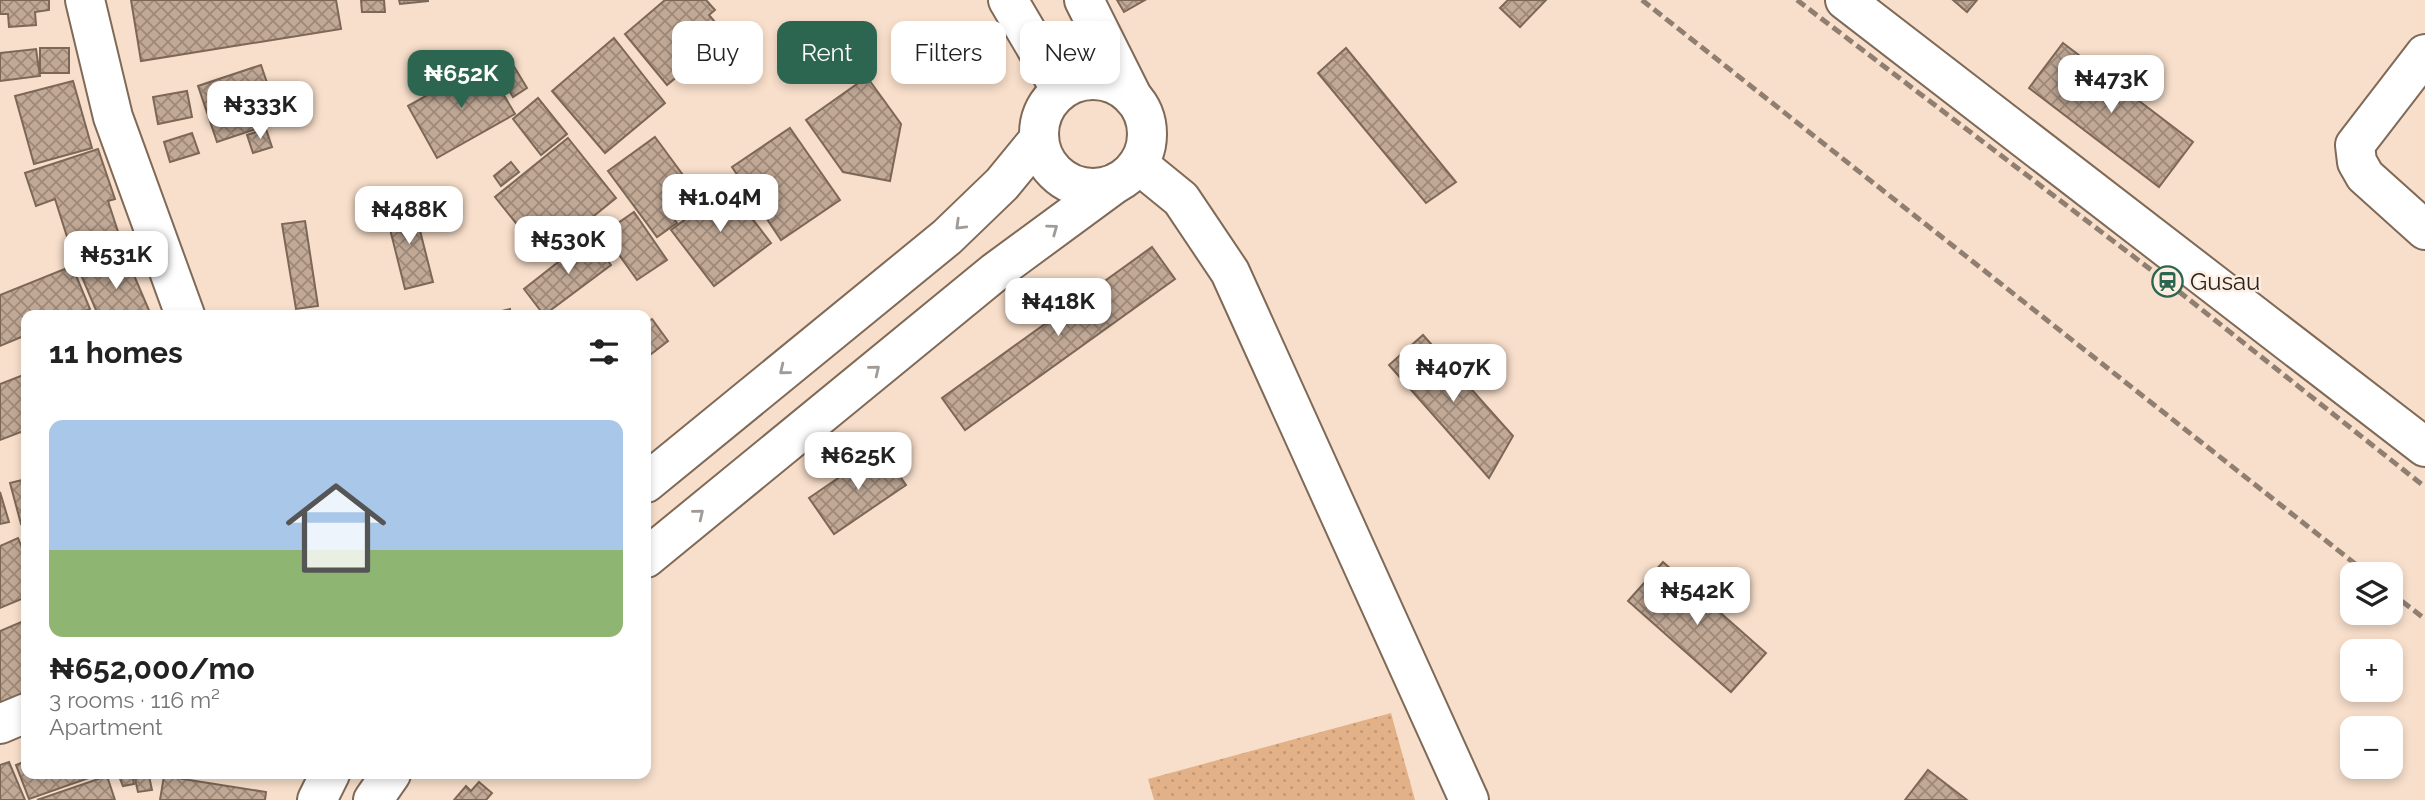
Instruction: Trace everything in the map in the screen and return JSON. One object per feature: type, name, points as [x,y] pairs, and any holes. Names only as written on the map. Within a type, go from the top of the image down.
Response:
[{"type":"street","points":[[85,0],[113,117],[183,310]]},
{"type":"street","points":[[1008,0],[1061,90]]},
{"type":"street","points":[[651,554],[995,272],[1127,174],[1147,142],[1145,119],[1084,0]]},
{"type":"street","points":[[1845,0],[2425,447]]},
{"type":"street","points":[[2425,54],[2355,145],[2357,162],[2365,176],[2425,230]]},
{"type":"street","points":[[1133,98],[1114,85],[1096,80],[1078,82],[1061,90],[1049,103],[1041,120],[1039,139],[1044,158],[1057,175],[1075,185],[1095,188],[1127,174],[1181,199],[1230,272],[1469,800]]},
{"type":"street","points":[[651,479],[947,237],[1002,184],[1039,139]]},
{"type":"street","points":[[0,724],[21,715]]},
{"type":"street","points":[[317,800],[328,779]]},
{"type":"street","points":[[373,800],[388,779]]},
{"type":"shaded area","points":[[1391,713],[1415,800],[1154,800],[1148,779]]},
{"type":"building","points":[[0,0],[49,0],[49,10],[35,12],[36,25],[9,27],[8,14],[0,14]]},
{"type":"building","points":[[131,0],[336,0],[341,29],[141,61]]},
{"type":"building","points":[[361,0],[384,0],[385,12],[362,12]]},
{"type":"building","points":[[399,0],[428,0],[428,1],[400,4]]},
{"type":"building","points":[[665,0],[706,0],[715,10],[709,15],[714,21],[672,21],[672,81],[667,85],[625,34]]},
{"type":"building","points":[[1117,0],[1145,0],[1124,12]]},
{"type":"building","points":[[1508,0],[1546,0],[1520,27],[1500,8]]},
{"type":"building","points":[[1953,0],[1977,0],[1967,12]]},
{"type":"building","points":[[614,38],[665,103],[605,153],[552,91]]},
{"type":"building","points":[[2063,43],[2193,142],[2159,187],[2029,88]]},
{"type":"building","points":[[40,48],[69,48],[69,73],[40,73]]},
{"type":"building","points":[[1346,48],[1456,182],[1426,203],[1318,73]]},
{"type":"building","points":[[36,49],[40,76],[0,81],[0,53]]},
{"type":"building","points":[[507,55],[527,88],[513,97],[493,64]]},
{"type":"building","points":[[485,63],[515,114],[437,158],[408,106]]},
{"type":"building","points":[[261,65],[280,121],[217,142],[198,86]]},
{"type":"building","points":[[73,81],[92,148],[34,164],[15,96]]},
{"type":"building","points":[[857,84],[872,84],[901,124],[890,181],[843,172],[806,120]]},
{"type":"building","points":[[187,91],[192,117],[158,124],[153,97]]},
{"type":"building","points":[[538,98],[567,134],[541,155],[513,119]]},
{"type":"building","points":[[790,128],[840,200],[781,240],[732,167]]},
{"type":"building","points":[[266,129],[272,147],[253,153],[247,135]]},
{"type":"building","points":[[192,133],[199,153],[170,162],[164,142]]},
{"type":"building","points":[[655,137],[697,194],[670,213],[677,223],[657,237],[608,171]]},
{"type":"building","points":[[568,138],[616,198],[543,257],[495,197]]},
{"type":"building","points":[[98,149],[115,199],[108,201],[124,250],[76,265],[55,199],[36,206],[25,173]]},
{"type":"building","points":[[511,162],[519,172],[501,186],[494,176]]},
{"type":"building","points":[[723,181],[771,243],[714,286],[671,230],[699,209],[694,203]]},
{"type":"building","points":[[413,203],[433,282],[405,289],[385,209]]},
{"type":"building","points":[[634,212],[667,260],[637,280],[617,252],[611,256],[598,237]]},
{"type":"building","points":[[305,221],[318,306],[296,309],[282,224]]},
{"type":"building","points":[[590,237],[611,265],[551,310],[540,310],[524,289]]},
{"type":"building","points":[[1152,247],[1175,279],[965,430],[942,398]]},
{"type":"building","points":[[127,259],[149,310],[96,310],[82,277]]},
{"type":"building","points":[[72,266],[90,309],[21,310],[21,337],[0,346],[0,295]]},
{"type":"building","points":[[651,320],[668,341],[651,354]]},
{"type":"building","points":[[1423,335],[1513,436],[1489,478],[1389,365]]},
{"type":"building","points":[[21,376],[21,432],[0,440],[0,384]]},
{"type":"building","points":[[881,449],[906,485],[834,534],[809,498]]},
{"type":"building","points":[[21,480],[21,524],[10,483]]},
{"type":"building","points":[[0,492],[9,522],[0,524]]},
{"type":"building","points":[[18,538],[21,546],[21,599],[0,608],[0,546]]},
{"type":"building","points":[[1663,562],[1766,653],[1731,692],[1628,601]]},
{"type":"building","points":[[21,622],[21,698],[0,705],[0,631]]},
{"type":"building","points":[[9,762],[25,800],[0,800],[0,765]]},
{"type":"building","points":[[21,763],[21,778],[16,765]]},
{"type":"building","points":[[1928,770],[1967,800],[1905,800]]},
{"type":"building","points":[[21,779],[86,779],[29,799]]},
{"type":"building","points":[[98,779],[108,779],[115,800],[37,800]]},
{"type":"building","points":[[120,779],[133,779],[134,784],[123,786]]},
{"type":"building","points":[[135,779],[150,779],[152,790],[138,792]]},
{"type":"building","points":[[164,779],[183,779],[266,792],[265,800],[160,800]]},
{"type":"building","points":[[479,782],[492,793],[486,800],[454,800],[466,786],[471,791]]},
{"type":"railway","points":[[1642,0],[2353,562]]},
{"type":"railway","points":[[1797,0],[2167,282],[2425,487]]},
{"type":"railway","points":[[2403,602],[2425,619]]},
{"type":"place","name":"Gusau","points":[[2167,282]]}]
